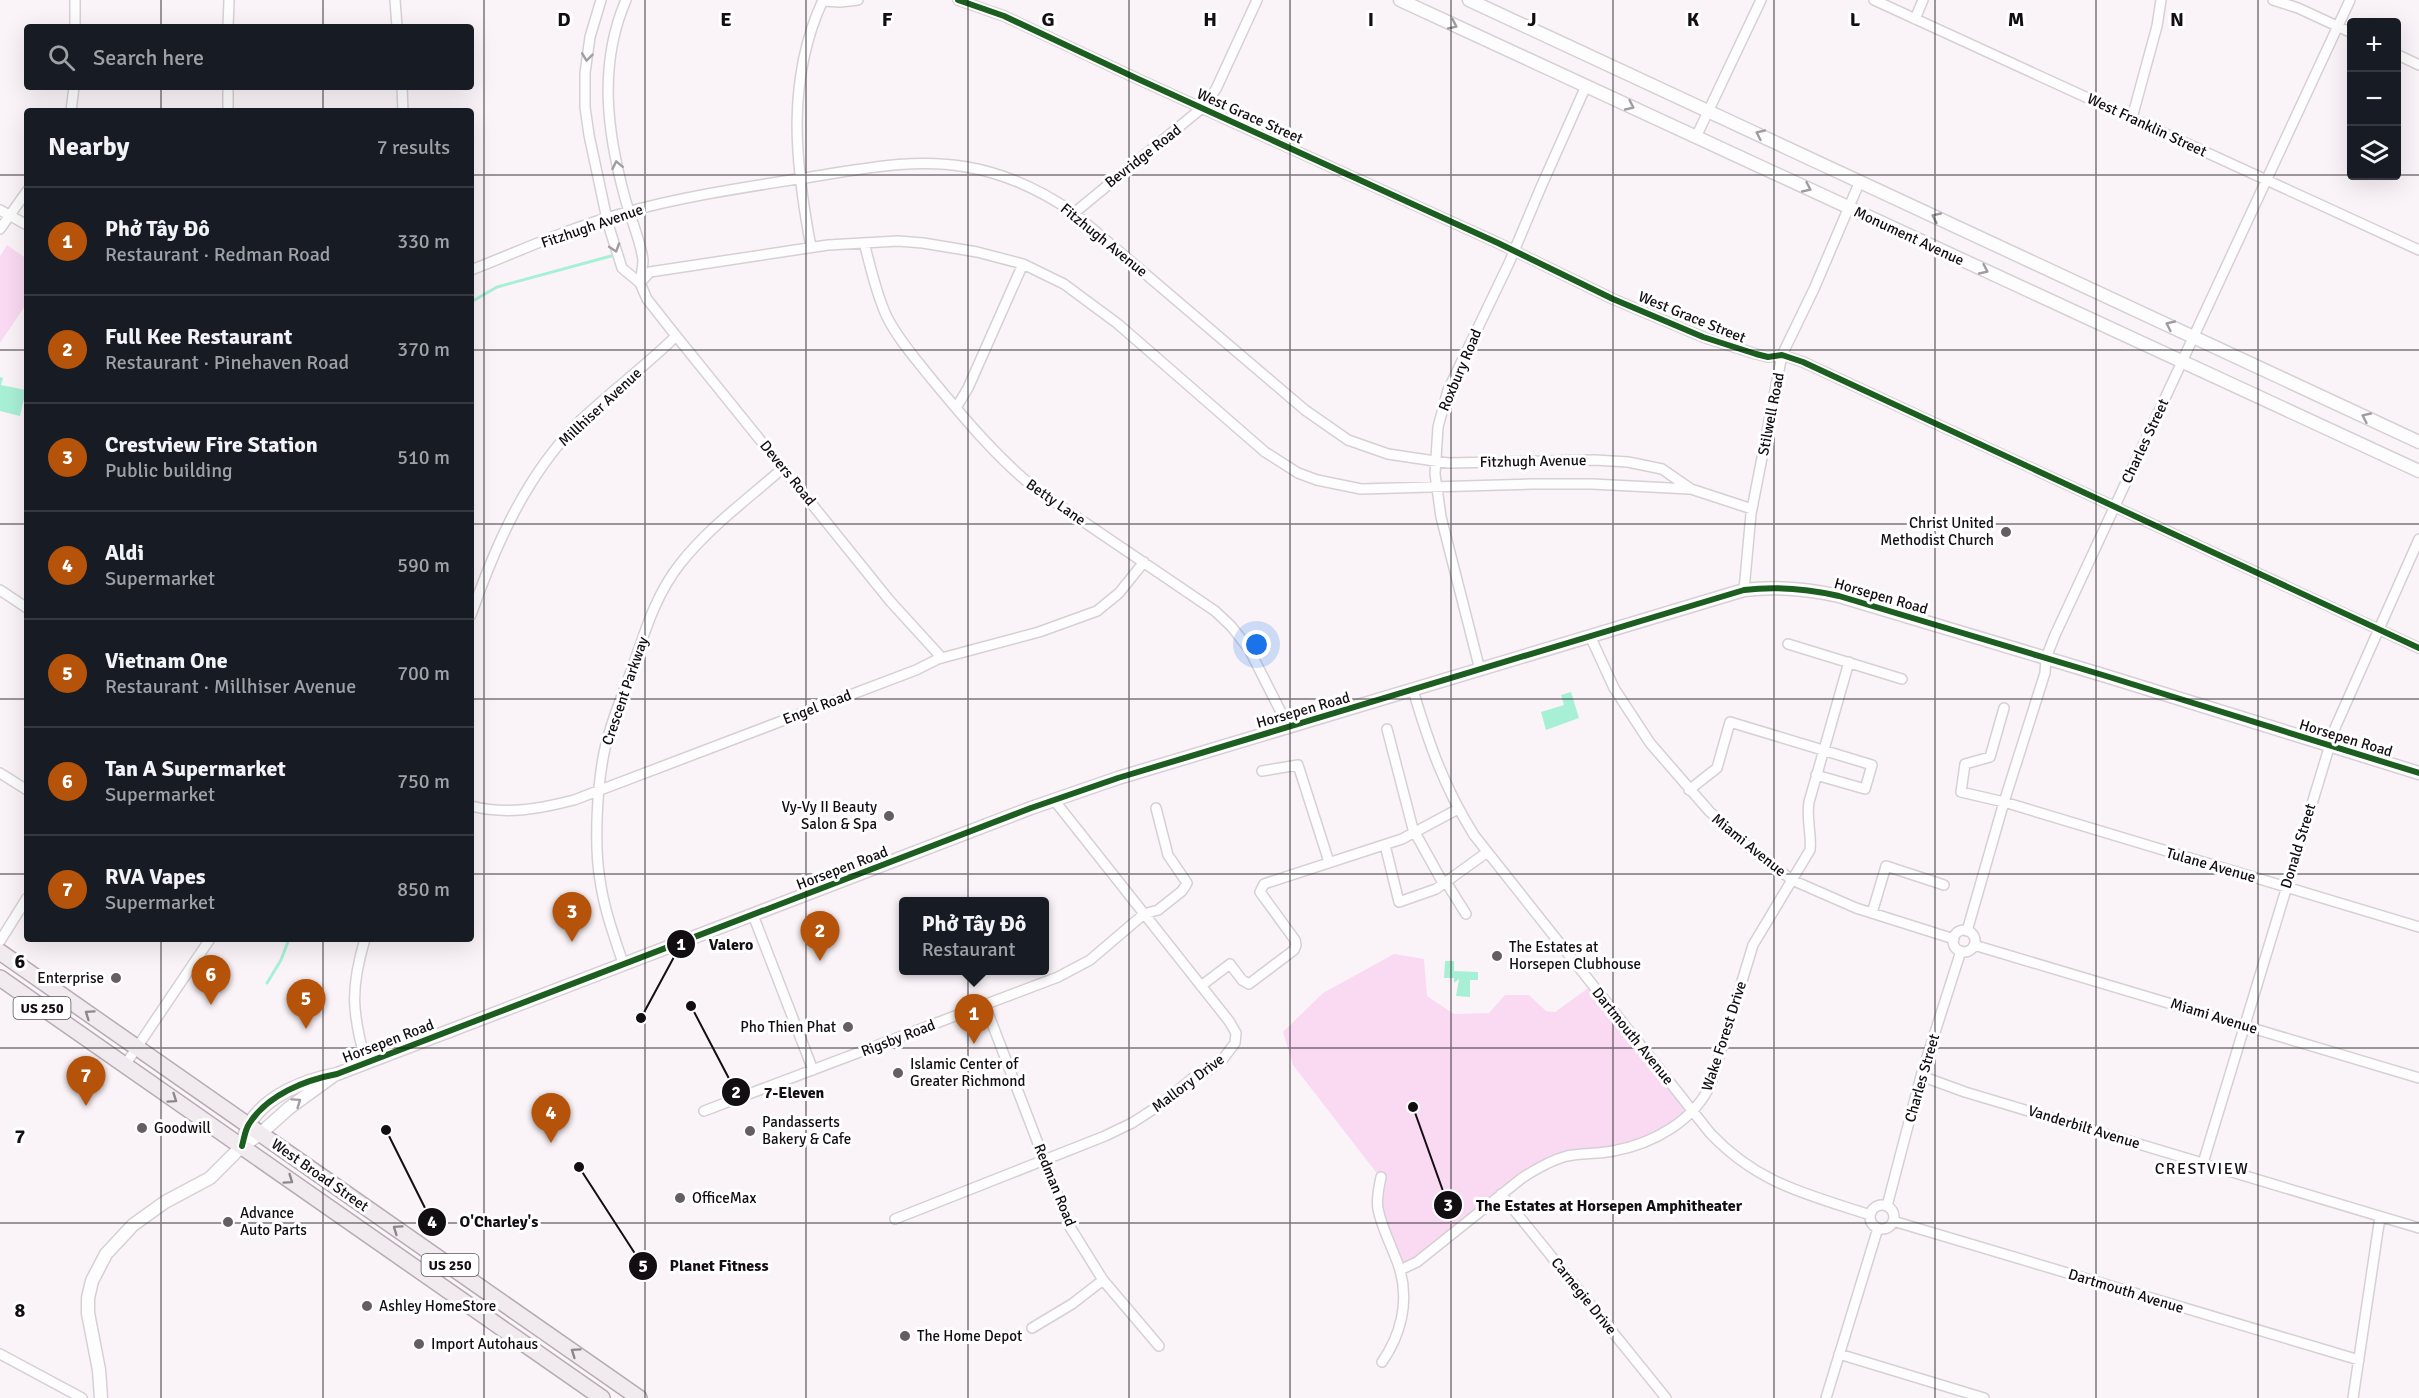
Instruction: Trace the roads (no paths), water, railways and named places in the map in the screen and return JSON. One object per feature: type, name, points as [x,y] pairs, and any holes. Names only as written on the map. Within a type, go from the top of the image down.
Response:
[{"type":"main road","name":"West Broad Street","points":[[0,952],[639,1398]]},
{"type":"main road","name":"West Broad Street","points":[[0,978],[602,1398]]},
{"type":"main road","points":[[585,1386],[598,1368]]},
{"type":"street","points":[[75,0],[75,24]]},
{"type":"street","points":[[228,24],[229,0]]},
{"type":"street","points":[[395,0],[398,24]]},
{"type":"street","name":"Devers Road","points":[[601,0],[588,50],[585,107],[607,219],[622,268],[640,283],[648,299],[676,336],[890,601],[942,658]]},
{"type":"street","points":[[626,0],[611,47],[607,96],[609,126],[643,261],[640,283]]},
{"type":"street","points":[[811,247],[800,179],[796,121],[798,81],[812,24],[823,1],[858,0]]},
{"type":"street","name":"West Grace Street","points":[[958,0],[1004,16],[1613,299],[1703,337],[1756,354],[1768,357],[1782,355],[1803,362],[2419,648]]},
{"type":"street","name":"Bevridge Road","points":[[1074,213],[1202,108],[1216,89],[1257,0]]},
{"type":"street","name":"Monument Avenue","points":[[1400,0],[2419,471]]},
{"type":"street","name":"Monument Avenue","points":[[1470,0],[2419,442]]},
{"type":"street","points":[[1696,137],[1761,0]]},
{"type":"street","name":"West Franklin Street","points":[[1874,0],[2419,250]]},
{"type":"street","points":[[1915,19],[1923,0]]},
{"type":"street","points":[[2132,118],[2157,26],[2161,0]]},
{"type":"street","points":[[2273,0],[2298,8],[2347,31]]},
{"type":"street","name":"Charles Street","points":[[1967,931],[2004,802],[2042,684],[2046,658],[2350,0]]},
{"type":"street","points":[[2401,56],[2419,65]]},
{"type":"street","name":"Roxbury Road","points":[[1480,670],[1449,552],[1437,488],[1435,461],[1438,428],[1448,390],[1514,252],[1586,86]]},
{"type":"street","points":[[71,108],[74,90]]},
{"type":"street","points":[[228,90],[228,108]]},
{"type":"street","points":[[402,90],[403,108]]},
{"type":"street","name":"Fitzhugh Avenue","points":[[474,269],[629,212],[800,179],[903,163],[965,166],[1014,178],[1074,213],[1327,427],[1368,449],[1435,461],[1628,462],[1662,469],[1691,489]]},
{"type":"street","name":"Stilwell Road","points":[[1744,590],[1752,509],[1782,355],[1814,289],[1860,181]]},
{"type":"street","points":[[0,229],[24,195]]},
{"type":"street","points":[[0,210],[24,223]]},
{"type":"street","name":"Fitzhugh Avenue","points":[[640,283],[650,272],[811,247],[864,243],[923,243],[977,252],[1023,264],[1064,284],[1089,301],[1265,452],[1298,473],[1324,482],[1361,489],[1592,484],[1691,489],[1752,509]]},
{"type":"street","name":"Betty Lane","points":[[864,243],[878,293],[892,327],[981,437],[1024,480],[1061,508],[1144,562],[1215,611],[1232,626],[1259,664],[1288,726]]},
{"type":"street","points":[[956,408],[968,388],[1023,264]]},
{"type":"street","name":"Millhiser Avenue","points":[[474,608],[508,524],[546,460],[580,421],[676,336]]},
{"type":"street","name":"Crescent Parkway","points":[[623,963],[599,879],[599,791],[604,752],[615,717],[653,610],[669,580],[699,542],[783,468]]},
{"type":"street","name":"Donald Street","points":[[2203,1163],[2330,746],[2348,697],[2419,539]]},
{"type":"street","name":"Engel Road","points":[[474,807],[516,812],[574,800],[942,658],[1039,632],[1097,611],[1119,593],[1144,562]]},
{"type":"street","name":"Horsepen Road","points":[[101,1398],[99,1370],[88,1313],[90,1289],[99,1266],[114,1244],[133,1225],[165,1202],[210,1178],[242,1146],[254,1129],[289,1108],[337,1074],[1054,800],[1165,762],[1591,638],[1744,590],[1763,588],[1824,592],[2419,773]]},
{"type":"street","points":[[0,590],[24,606]]},
{"type":"street","name":"Miami Avenue","points":[[1591,638],[1614,688],[1636,724],[1689,790],[1728,830],[1792,880],[1872,913],[1954,939]]},
{"type":"street","points":[[1788,644],[1902,678]]},
{"type":"street","name":"Wake Forest Drive","points":[[1400,1269],[1417,1262],[1522,1178],[1553,1161],[1582,1154],[1610,1152],[1649,1141],[1666,1131],[1703,1100],[1711,1083],[1753,945],[1810,850],[1807,812],[1822,751],[1849,662]]},
{"type":"street","name":"Dartmouth Avenue","points":[[1413,690],[1439,769],[1458,808],[1486,853],[1724,1148],[1761,1175],[1800,1192],[1870,1215]]},
{"type":"street","name":"Tulane Avenue","points":[[2004,708],[1990,757],[1965,764],[1961,792],[2004,802],[2419,927]]},
{"type":"street","points":[[1689,790],[1717,768],[1730,722],[1872,765],[1865,789],[1816,775]]},
{"type":"street","points":[[1387,729],[1415,833],[1466,914]]},
{"type":"street","points":[[1262,771],[1298,765],[1329,862]]},
{"type":"street","points":[[0,774],[24,788]]},
{"type":"street","points":[[1054,800],[1201,986],[1230,964],[1242,980],[1249,984],[1294,950],[1295,940],[1260,892],[1268,881],[1385,845],[1415,833],[1458,808]]},
{"type":"street","name":"Rigsby Road","points":[[704,1111],[1030,989],[1076,968],[1104,950],[1144,914],[1158,910],[1182,891],[1187,884],[1168,855],[1155,808]]},
{"type":"street","points":[[1385,845],[1399,902],[1432,891],[1486,853]]},
{"type":"street","points":[[1872,913],[1886,866],[1944,885]]},
{"type":"street","points":[[0,941],[24,903]]},
{"type":"street","points":[[753,915],[813,1070]]},
{"type":"street","points":[[1967,931],[1975,938],[1974,945],[1968,951],[1961,951],[1954,945],[1954,939],[1957,933],[1967,931]]},
{"type":"street","points":[[125,1065],[208,942]]},
{"type":"street","points":[[364,942],[353,992],[355,1022],[366,1063]]},
{"type":"street","name":"Miami Avenue","points":[[1974,945],[2419,1078]]},
{"type":"street","name":"Charles Street","points":[[1887,1206],[1921,1076],[1961,951]]},
{"type":"street","name":"Mallory Drive","points":[[895,1219],[1044,1161],[1132,1123],[1223,1059],[1235,1043],[1236,1033],[1201,986]]},
{"type":"street","name":"Redman Road","points":[[985,1005],[1070,1227],[1103,1280],[1160,1346]]},
{"type":"street","name":"Vanderbilt Avenue","points":[[1921,1076],[1965,1092],[2419,1228]]},
{"type":"street","points":[[1381,1177],[1378,1209],[1400,1269],[1403,1286],[1403,1313],[1395,1340],[1382,1362]]},
{"type":"street","name":"Carnegie Drive","points":[[1501,1194],[1666,1398]]},
{"type":"street","points":[[1887,1206],[1892,1211],[1893,1221],[1888,1227],[1878,1228],[1873,1225],[1870,1215],[1876,1207],[1887,1206]]},
{"type":"street","points":[[2353,1398],[2380,1217]]},
{"type":"street","name":"Dartmouth Avenue","points":[[1893,1221],[2359,1359]]},
{"type":"street","points":[[1826,1398],[1878,1228]]},
{"type":"street","points":[[1032,1328],[1072,1304],[1103,1280]]},
{"type":"street","points":[[0,1354],[82,1398]]},
{"type":"street","points":[[1839,1354],[1984,1398]]},
{"type":"waterway","points":[[474,300],[497,287],[611,256]]},
{"type":"waterway","points":[[267,983],[281,960],[288,942]]},
{"type":"place","name":"Christ United Methodist Church","points":[[2006,532]]},
{"type":"place","name":"Vy-Vy II Beauty Salon & Spa","points":[[889,816]]},
{"type":"place","name":"Crestview Fire Station","points":[[572,942]]},
{"type":"place","name":"The Estates at Horsepen Clubhouse","points":[[1497,956]]},
{"type":"place","name":"Full Kee Restaurant","points":[[820,961]]},
{"type":"place","name":"Enterprise","points":[[116,978]]},
{"type":"place","name":"Tan A Supermarket","points":[[211,1005]]},
{"type":"place","name":"7-Eleven","points":[[691,1006]]},
{"type":"place","name":"Valero","points":[[641,1018]]},
{"type":"place","name":"Pho Thien Phat","points":[[848,1027]]},
{"type":"place","name":"Vietnam One","points":[[306,1029]]},
{"type":"place","name":"Phở Tây Đô","points":[[974,1044]]},
{"type":"place","name":"Islamic Center of Greater Richmond","points":[[898,1073]]},
{"type":"place","name":"RVA Vapes","points":[[86,1106]]},
{"type":"place","name":"The Estates at Horsepen Amphitheater","points":[[1413,1107]]},
{"type":"place","name":"Goodwill","points":[[142,1128]]},
{"type":"place","name":"O'Charley's","points":[[386,1130]]},
{"type":"place","name":"Pandasserts Bakery & Cafe","points":[[750,1131]]},
{"type":"place","name":"Aldi","points":[[551,1143]]},
{"type":"place","name":"Planet Fitness","points":[[579,1167]]},
{"type":"place","name":"OfficeMax","points":[[680,1198]]},
{"type":"place","name":"Advance Auto Parts","points":[[228,1222]]},
{"type":"place","name":"Ashley HomeStore","points":[[367,1306]]},
{"type":"place","name":"The Home Depot","points":[[905,1336]]},
{"type":"place","name":"Import Autohaus","points":[[419,1344]]},
{"type":"district","name":"CRESTVIEW","points":[[2202,1169]]}]
